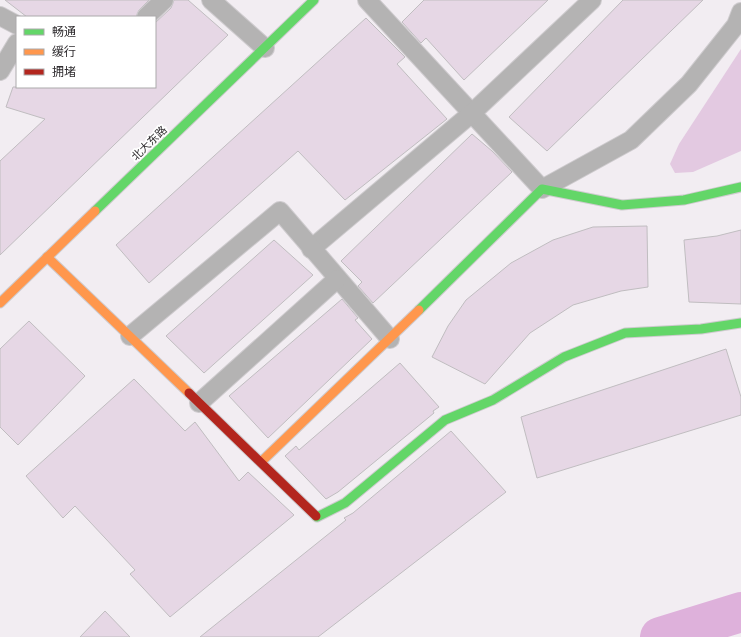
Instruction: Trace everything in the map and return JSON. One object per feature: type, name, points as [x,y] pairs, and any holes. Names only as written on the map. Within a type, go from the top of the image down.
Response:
[{"type":"street","points":[[147,16],[164,0]]},
{"type":"street","points":[[211,0],[265,48]]},
{"type":"street","name":"北大东路","points":[[0,303],[314,0]]},
{"type":"street","points":[[367,0],[542,189],[622,205],[684,200],[741,187]]},
{"type":"street","points":[[311,249],[472,113],[592,0]]},
{"type":"street","points":[[261,462],[390,339],[542,189],[631,140],[689,84],[736,25],[741,12]]},
{"type":"street","points":[[0,16],[16,24]]},
{"type":"street","points":[[0,71],[16,45]]},
{"type":"street","points":[[130,336],[280,211],[311,249],[390,339]]},
{"type":"street","points":[[48,257],[317,517],[345,503],[445,420],[493,400],[564,357],[625,333],[701,328],[741,323]]},
{"type":"street","points":[[199,403],[337,279]]},
{"type":"shaded area","points":[[741,49],[741,151],[693,172],[675,173],[670,164],[679,144]]},
{"type":"building","points":[[5,0],[149,0],[139,10],[136,16],[26,16]]},
{"type":"building","points":[[174,0],[188,0],[228,35],[0,255],[0,161],[45,119],[6,107],[13,87],[156,88],[156,22],[171,8]]},
{"type":"building","points":[[424,0],[548,0],[464,80],[426,38],[421,43],[402,22]]},
{"type":"building","points":[[623,0],[703,0],[547,151],[509,117]]},
{"type":"building","points":[[366,18],[405,57],[397,64],[447,119],[345,200],[298,151],[149,283],[116,245]]},
{"type":"building","points":[[472,134],[492,151],[512,172],[373,303],[358,286],[362,282],[341,261]]},
{"type":"building","points":[[647,226],[648,287],[621,291],[573,305],[530,333],[485,384],[432,357],[448,326],[466,300],[511,263],[553,240],[593,227]]},
{"type":"building","points":[[741,230],[741,304],[689,302],[684,240],[717,236]]},
{"type":"building","points":[[274,240],[313,275],[204,373],[166,336]]},
{"type":"building","points":[[342,299],[358,318],[355,320],[372,339],[268,438],[229,396]]},
{"type":"building","points":[[29,321],[85,376],[18,445],[0,427],[0,349]]},
{"type":"building","points":[[726,349],[741,397],[741,415],[537,478],[521,417]]},
{"type":"building","points":[[400,363],[439,407],[433,411],[434,413],[338,492],[326,499],[285,456],[296,446],[299,450]]},
{"type":"building","points":[[134,379],[185,431],[195,422],[239,481],[248,472],[294,515],[170,617],[130,574],[135,570],[75,506],[63,518],[26,476]]},
{"type":"building","points":[[451,431],[506,492],[318,637],[200,637],[346,520],[344,518],[353,513]]},
{"type":"building","points":[[105,611],[130,637],[80,637]]},
{"type":"waterway","points":[[660,637],[741,612]]},
{"type":"traffic: fast","points":[[95,211],[314,0]]},
{"type":"traffic: fast","points":[[419,310],[542,189],[622,205],[684,200],[741,187]]},
{"type":"traffic: fast","points":[[316,516],[317,517],[345,503],[445,420],[493,400],[564,357],[625,333],[701,329],[741,323]]},
{"type":"traffic: slow","points":[[0,303],[95,211]]},
{"type":"traffic: slow","points":[[47,257],[189,393]]},
{"type":"traffic: slow","points":[[261,462],[419,310]]},
{"type":"traffic: jam","points":[[189,393],[316,516]]}]
